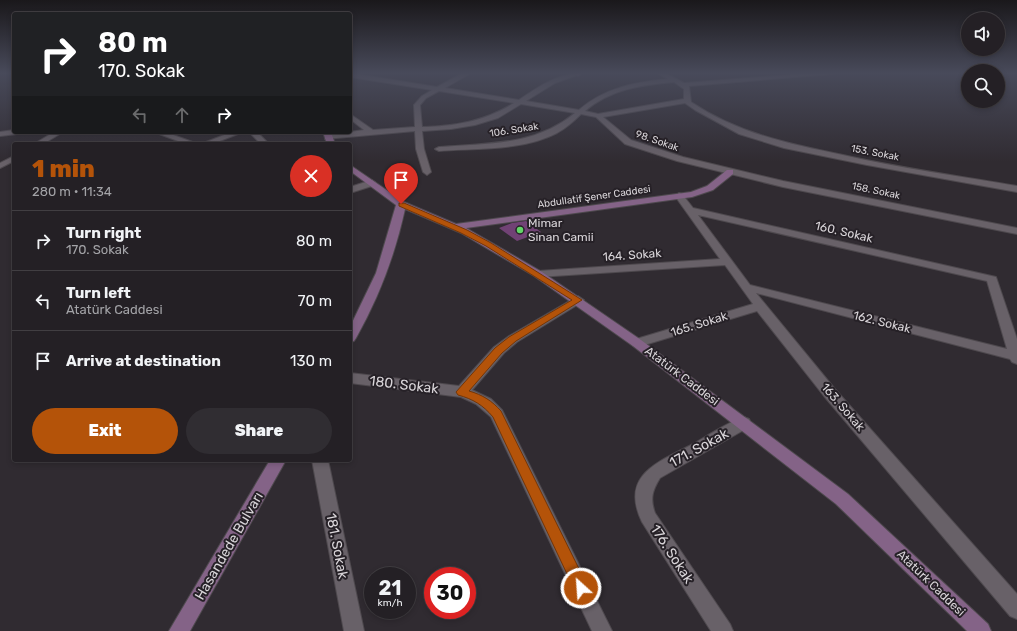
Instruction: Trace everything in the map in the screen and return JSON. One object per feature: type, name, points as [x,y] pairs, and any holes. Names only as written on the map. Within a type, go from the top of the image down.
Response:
[{"type":"street","points":[[420,102],[417,105],[420,149],[427,172]]},
{"type":"street","points":[[329,138],[371,132],[450,128],[471,125],[500,115],[518,102]]},
{"type":"street","name":"98. Sokak","points":[[529,102],[580,111],[598,116],[619,136],[634,144],[680,159],[730,172]]},
{"type":"street","name":"106. Sokak","points":[[439,149],[510,142],[546,135],[562,127],[591,102]]},
{"type":"street","points":[[598,116],[674,102]]},
{"type":"street","name":"153. Sokak","points":[[690,102],[697,109],[732,127],[766,140],[828,156],[1017,189]]},
{"type":"street","points":[[352,118],[371,132]]},
{"type":"street","points":[[0,134],[12,132]]},
{"type":"street","points":[[41,142],[55,134]]},
{"type":"street","points":[[164,134],[188,142]]},
{"type":"street","points":[[211,142],[233,134]]},
{"type":"street","points":[[255,134],[263,142]]},
{"type":"street","points":[[0,166],[12,159]]},
{"type":"street","name":"Atatürk Caddesi","points":[[352,168],[401,204],[454,227],[488,244],[538,274],[578,300],[637,343],[842,499],[981,631]]},
{"type":"street","name":"Abdullatif Şener Caddesi","points":[[454,227],[680,196],[710,188],[730,172]]},
{"type":"street","name":"158. Sokak","points":[[730,172],[1017,231]]},
{"type":"street","points":[[352,189],[372,183]]},
{"type":"street","name":"163. Sokak","points":[[680,196],[760,306],[829,392],[1017,609]]},
{"type":"street","points":[[352,334],[376,288],[393,238],[401,204]]},
{"type":"street","name":"160. Sokak","points":[[690,210],[992,279],[1017,357]]},
{"type":"street","name":"164. Sokak","points":[[538,274],[728,262]]},
{"type":"street","name":"162. Sokak","points":[[746,287],[1017,357]]},
{"type":"street","points":[[462,392],[499,350],[513,339],[578,300]]},
{"type":"street","name":"165. Sokak","points":[[637,343],[760,306]]},
{"type":"street","name":"180. Sokak","points":[[352,378],[462,392],[476,396],[489,405],[497,414],[602,631]]},
{"type":"street","name":"171. Sokak","points":[[654,473],[744,423]]},
{"type":"street","name":"Hasandede Bulvarı","points":[[179,631],[277,462]]},
{"type":"street","name":"181. Sokak","points":[[320,462],[354,631]]},
{"type":"street","name":"176. Sokak","points":[[654,473],[644,489],[643,503],[648,517],[724,631]]},
{"type":"building","name":"Mimar Sinan Camii","points":[[526,221],[541,232],[517,241],[499,228],[512,223]]},
{"type":"place","name":"Mimar Sinan Camii","points":[[520,230]]},
{"type":"route","points":[[401,204],[464,231],[488,244],[578,300],[525,331],[499,350],[462,392],[476,396],[489,405],[497,414],[581,588]]}]
